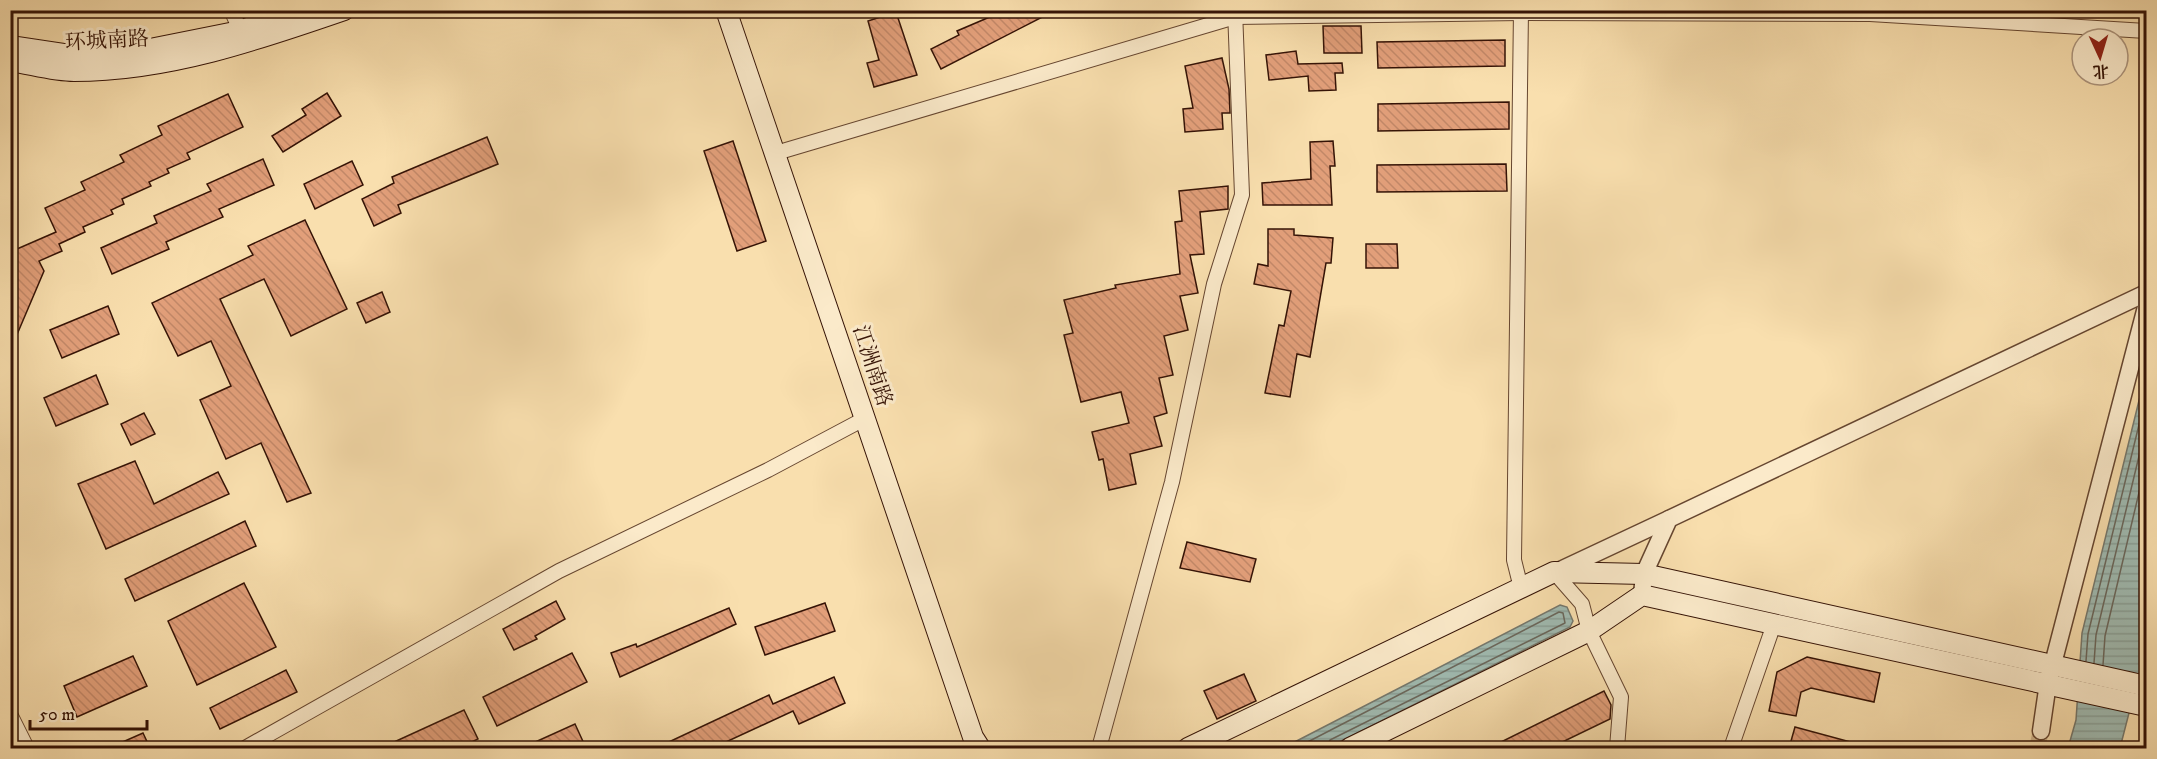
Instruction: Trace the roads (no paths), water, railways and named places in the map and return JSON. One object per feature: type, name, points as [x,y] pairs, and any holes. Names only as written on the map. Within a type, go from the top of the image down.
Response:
[{"type":"main road","name":"环城南路","points":[[10,46],[70,55],[150,49],[243,38],[297,10]]},
{"type":"main road","name":"环城南路","points":[[10,61],[72,71],[156,63],[344,10]]},
{"type":"main road","name":"江洲南路","points":[[726,10],[976,745]]},
{"type":"main road","points":[[1188,748],[1554,572],[1644,574],[2050,675]]},
{"type":"main road","points":[[1350,748],[1589,630],[1642,596],[1774,624],[2070,679],[2146,686]]},
{"type":"main road","points":[[2070,679],[2146,706]]},
{"type":"street","points":[[231,10],[243,38]]},
{"type":"street","points":[[776,153],[1235,14],[1521,12],[1870,14],[2146,31]]},
{"type":"street","points":[[1521,12],[1514,560],[1521,588]]},
{"type":"street","points":[[1099,748],[1172,482],[1214,284],[1242,195],[1235,14]]},
{"type":"street","points":[[1617,748],[1621,697],[1589,630],[1582,603],[1554,572],[2146,293]]},
{"type":"street","points":[[2042,731],[2050,675],[2146,307]]},
{"type":"street","points":[[245,748],[559,571],[768,470],[864,419]]},
{"type":"street","points":[[1642,596],[1644,574],[1669,519]]},
{"type":"street","points":[[1731,748],[1774,624]]},
{"type":"street","points":[[10,714],[27,748]]},
{"type":"water","points":[[2146,372],[2146,647],[2120,748],[2068,748],[2076,720],[2082,633]]},
{"type":"water","points":[[1560,605],[1567,607],[1573,621],[1570,627],[1327,748],[1283,748]]},
{"type":"tunnel","points":[[2037,748],[2041,731]]}]
